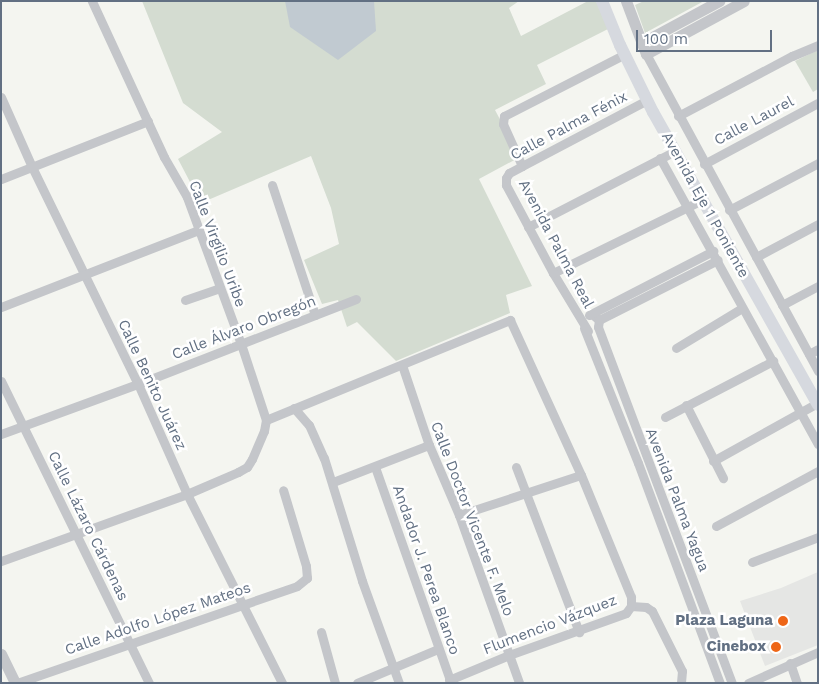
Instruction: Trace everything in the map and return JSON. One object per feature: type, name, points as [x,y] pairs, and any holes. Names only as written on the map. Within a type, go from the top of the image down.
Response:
[{"type":"main road","name":"Avenida Eje 1 Poniente","points":[[602,1],[647,100],[817,404]]},
{"type":"street","name":"Calle Virgilio Uribe","points":[[92,1],[148,121],[187,197],[241,344],[266,420]]},
{"type":"street","name":"Avenida Eje 1 Poniente","points":[[626,1],[641,43],[678,116],[818,371]]},
{"type":"street","points":[[641,43],[719,1]]},
{"type":"street","points":[[646,54],[744,1]]},
{"type":"street","points":[[678,116],[792,56],[818,45]]},
{"type":"street","points":[[522,166],[502,124],[504,116],[625,54]]},
{"type":"street","name":"Calle Benito Juárez","points":[[1,97],[32,167],[138,384],[187,494],[282,683]]},
{"type":"street","name":"Calle Palma Fénix","points":[[506,178],[522,166],[647,100]]},
{"type":"street","name":"Calle Laurel","points":[[704,164],[818,102]]},
{"type":"street","points":[[1,179],[148,121]]},
{"type":"street","points":[[528,227],[675,151]]},
{"type":"street","name":"Avenida Eje 1 Poniente","points":[[660,158],[818,444]]},
{"type":"street","points":[[729,210],[818,163]]},
{"type":"street","name":"Avenida Palma Real","points":[[506,178],[506,185],[552,273],[583,325],[642,461],[682,581],[720,683]]},
{"type":"street","points":[[272,185],[315,315]]},
{"type":"street","points":[[552,273],[702,200]]},
{"type":"street","points":[[700,229],[714,220]]},
{"type":"street","points":[[756,257],[818,224]]},
{"type":"street","points":[[1,307],[198,230]]},
{"type":"street","points":[[596,321],[585,316],[583,325],[591,331],[596,321],[713,251]]},
{"type":"street","points":[[596,321],[718,260]]},
{"type":"street","points":[[782,305],[818,286]]},
{"type":"street","points":[[185,300],[220,288]]},
{"type":"street","name":"Calle Álvaro Obregón","points":[[1,434],[138,384],[356,299]]},
{"type":"street","points":[[676,348],[742,308]]},
{"type":"street","points":[[1,561],[187,494],[247,467],[264,431],[266,420],[510,320],[581,475],[631,597],[631,606],[646,607],[652,611],[682,671],[681,683]]},
{"type":"street","name":"Avenida Palma Yagua","points":[[596,321],[642,461],[692,577],[732,683]]},
{"type":"street","points":[[809,354],[818,349]]},
{"type":"street","points":[[665,417],[773,361]]},
{"type":"street","name":"Calle Doctor Vicente F. Melo","points":[[402,365],[428,445],[459,515],[519,683]]},
{"type":"street","name":"Calle Lázaro Cárdenas","points":[[1,381],[25,426],[149,683]]},
{"type":"street","points":[[713,461],[817,404]]},
{"type":"street","points":[[686,405],[723,478]]},
{"type":"street","points":[[294,408],[309,425],[333,482],[362,581],[398,683]]},
{"type":"street","points":[[333,482],[428,445]]},
{"type":"street","name":"Andador J. Perea Blanco","points":[[375,467],[450,681]]},
{"type":"street","points":[[516,467],[579,632]]},
{"type":"street","points":[[716,526],[818,471]]},
{"type":"street","points":[[459,515],[581,475]]},
{"type":"street","name":"Calle Adolfo López Mateos","points":[[16,683],[296,586],[306,578],[306,566],[284,490]]},
{"type":"street","points":[[752,562],[818,537]]},
{"type":"street","points":[[682,581],[692,577]]},
{"type":"street","name":"Flumencio Vázquez","points":[[450,681],[508,655],[579,632],[626,613],[631,606]]},
{"type":"street","points":[[321,632],[335,683]]},
{"type":"street","points":[[356,683],[438,649]]},
{"type":"street","points":[[748,683],[762,680],[790,663],[818,652]]},
{"type":"street","points":[[1,654],[16,683]]},
{"type":"street","points":[[790,663],[797,683]]},
{"type":"shaded area","points":[[142,1],[519,1],[509,8],[521,36],[588,1],[596,1],[608,29],[537,65],[546,84],[495,110],[520,157],[479,179],[532,286],[506,295],[510,313],[396,361],[357,322],[347,327],[338,300],[322,304],[304,260],[339,244],[331,208],[311,156],[201,203],[178,159],[222,132],[183,103]]},
{"type":"shaded area","points":[[285,1],[374,1],[376,31],[338,60],[290,27]]},
{"type":"shaded area","points":[[644,1],[704,1],[645,33],[635,5]]},
{"type":"shaded area","points":[[818,50],[818,89],[813,92],[795,61]]},
{"type":"shaded area","name":"Plaza Laguna","points":[[818,572],[818,645],[765,666],[740,601],[781,588]]},
{"type":"place","name":"Plaza Laguna","points":[[783,621]]},
{"type":"place","name":"Cinebox","points":[[776,647]]}]
